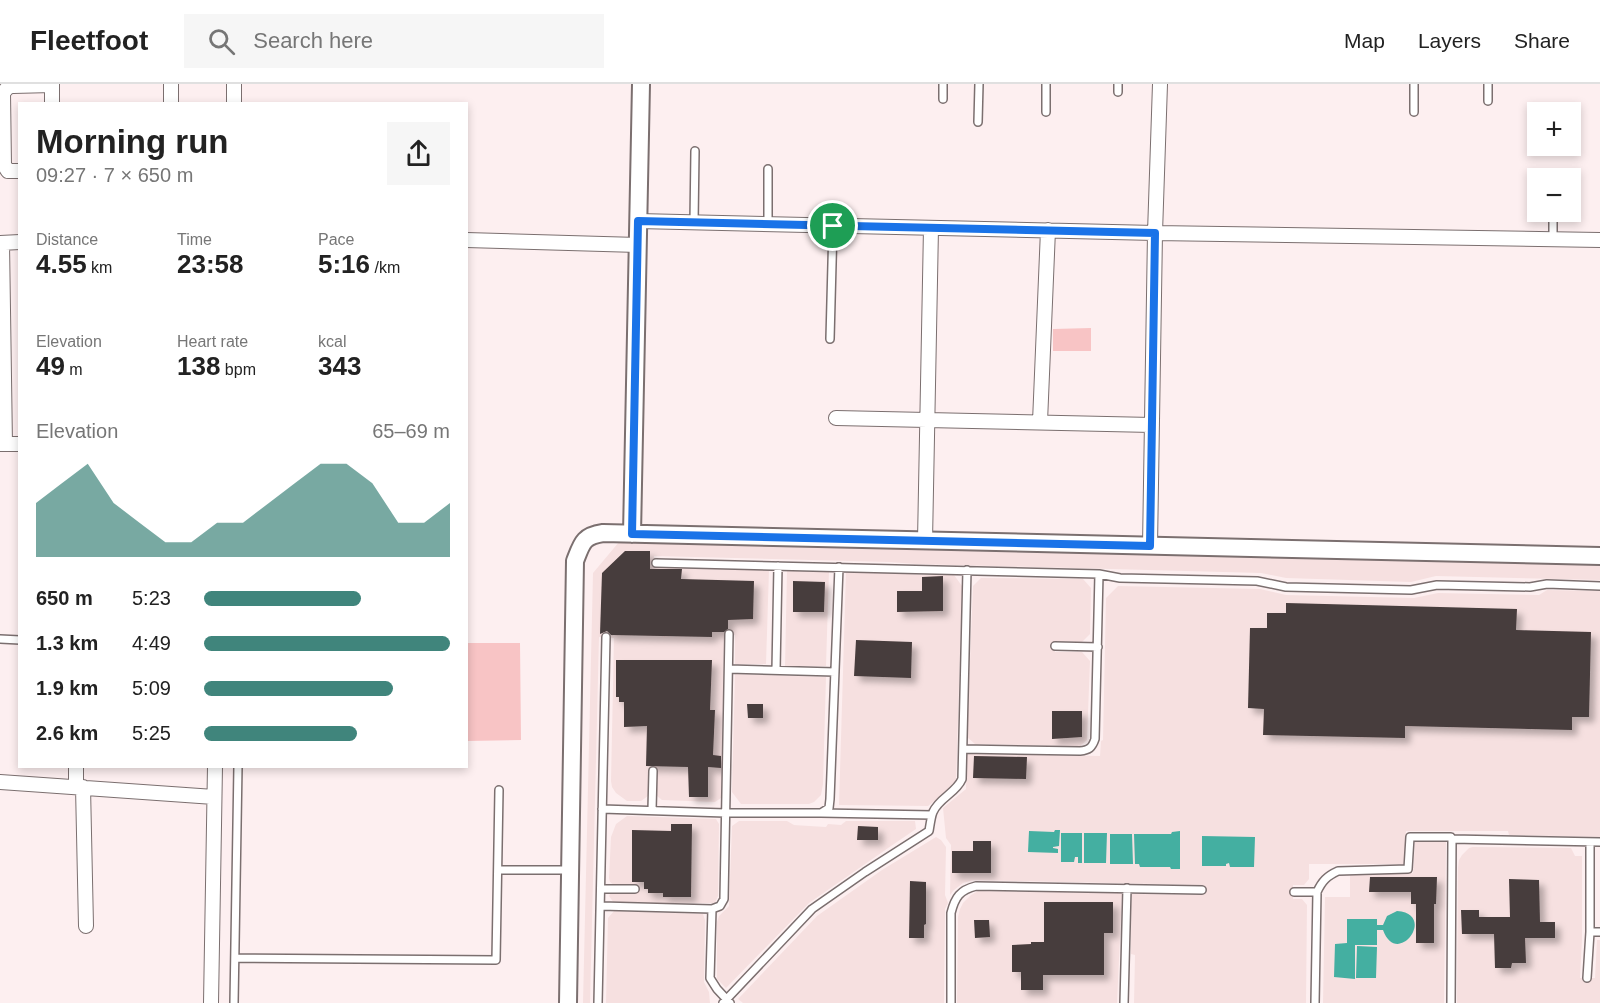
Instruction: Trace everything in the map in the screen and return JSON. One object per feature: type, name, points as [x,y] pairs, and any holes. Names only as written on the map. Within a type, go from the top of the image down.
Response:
[{"type":"street","points":[[171,84],[171,102]]},
{"type":"street","points":[[234,84],[234,102]]},
{"type":"street","points":[[632,534],[641,84]]},
{"type":"street","points":[[1150,546],[1160,84]]},
{"type":"street","points":[[18,171],[8,171],[4,165],[3,93],[8,87],[13,86],[52,85],[51,102]]},
{"type":"street","points":[[638,221],[1600,240]]},
{"type":"street","points":[[925,541],[931,228]]},
{"type":"street","points":[[1040,422],[1048,230]]},
{"type":"street","points":[[468,240],[638,245]]},
{"type":"street","points":[[8,444],[1,243],[18,242]]},
{"type":"street","points":[[836,418],[1152,425]]},
{"type":"street","points":[[568,1003],[575,561],[582,544],[591,535],[603,533],[1600,556]]},
{"type":"street","points":[[76,768],[80,787],[86,926]]},
{"type":"street","points":[[211,1003],[215,768]]},
{"type":"street","points":[[0,782],[214,797]]},
{"type":"lane","points":[[943,99],[944,84]]},
{"type":"lane","points":[[978,122],[979,84]]},
{"type":"lane","points":[[1046,84],[1046,112]]},
{"type":"lane","points":[[1414,84],[1414,112]]},
{"type":"lane","points":[[1488,84],[1488,101]]},
{"type":"lane","points":[[694,222],[695,151]]},
{"type":"lane","points":[[768,169],[768,224]]},
{"type":"lane","points":[[1553,222],[1553,240]]},
{"type":"lane","points":[[830,339],[833,226]]},
{"type":"lane","points":[[656,563],[1099,574],[1120,578],[1257,580],[1286,587],[1411,590],[1437,585],[1530,587],[1547,584],[1600,585]]},
{"type":"lane","points":[[776,670],[778,566]]},
{"type":"lane","points":[[821,813],[829,808],[830,799],[839,567]]},
{"type":"lane","points":[[712,909],[710,978],[726,1002],[812,909],[929,831],[932,815],[938,804],[959,787],[962,779],[967,570]]},
{"type":"lane","points":[[963,749],[1080,751],[1092,747],[1095,739],[1099,574]]},
{"type":"lane","points":[[601,906],[712,909],[720,906],[724,899],[729,634]]},
{"type":"lane","points":[[598,1003],[606,637]]},
{"type":"lane","points":[[0,639],[18,640]]},
{"type":"lane","points":[[1055,646],[1098,647]]},
{"type":"lane","points":[[729,669],[835,672]]},
{"type":"lane","points":[[234,1003],[238,768]]},
{"type":"lane","points":[[652,771],[652,810]]},
{"type":"lane","points":[[235,957],[496,960],[499,790]]},
{"type":"lane","points":[[602,808],[725,813],[932,815]]},
{"type":"lane","points":[[1315,1003],[1317,892],[1321,883],[1328,876],[1338,871],[1408,869],[1410,837],[1600,842]]},
{"type":"lane","points":[[1451,1003],[1452,839]]},
{"type":"lane","points":[[1587,978],[1590,932],[1590,842]]},
{"type":"lane","points":[[498,870],[570,870]]},
{"type":"lane","points":[[951,1003],[951,913],[958,896],[966,888],[976,886],[1202,890]]},
{"type":"lane","points":[[1124,1003],[1127,888]]},
{"type":"lane","points":[[601,889],[635,889]]},
{"type":"lane","points":[[1294,892],[1317,892]]},
{"type":"lane","points":[[1590,932],[1600,932]]},
{"type":"shaded area","points":[[1091,328],[1091,351],[1053,351],[1053,329]]},
{"type":"shaded area","points":[[619,542],[1600,564],[1600,580],[1436,576],[1411,582],[1286,578],[1261,573],[654,556],[653,566],[769,570],[766,664],[735,664],[735,635],[724,634],[721,798],[715,802],[662,800],[656,792],[656,772],[649,772],[648,796],[641,801],[627,801],[616,793],[611,781],[614,638],[599,637],[590,1003],[583,1003],[593,573]]},
{"type":"shaded area","points":[[787,571],[829,571],[826,666],[785,666]]},
{"type":"shaded area","points":[[846,572],[954,575],[962,586],[956,784],[928,806],[839,805]]},
{"type":"shaded area","points":[[981,578],[1083,579],[1091,588],[1090,634],[1082,642],[1055,641],[1055,652],[1082,652],[1090,661],[1087,740],[1080,746],[975,744],[967,737],[973,586]]},
{"type":"shaded area","points":[[1118,586],[1260,589],[1286,595],[1414,598],[1438,593],[1539,595],[1547,590],[1600,591],[1600,837],[1509,835],[1508,831],[1406,831],[1404,864],[1309,864],[1309,879],[1304,885],[1293,885],[1293,899],[1302,899],[1307,905],[1306,1003],[1134,1003],[1135,955],[1131,954],[1131,894],[1202,895],[1202,885],[974,880],[963,883],[950,895],[951,845],[946,838],[943,808],[966,789],[967,754],[1100,756],[1103,740],[1106,598]]},
{"type":"shaded area","points":[[468,643],[520,643],[521,740],[468,741]]},
{"type":"shaded area","points":[[735,674],[826,677],[823,784],[821,795],[814,802],[809,804],[741,804],[732,792]]},
{"type":"shaded area","points":[[627,816],[716,819],[719,824],[718,896],[715,903],[614,903],[609,896],[615,886],[609,878],[611,837],[616,824]]},
{"type":"shaded area","points":[[739,821],[787,821],[794,825],[826,827],[828,824],[841,825],[846,821],[915,821],[916,829],[809,903],[726,988],[717,979],[717,922],[719,916],[729,906],[732,826]]},
{"type":"shaded area","points":[[1060,830],[1059,846],[1053,847],[1058,849],[1058,853],[1028,852],[1029,831],[1054,832]]},
{"type":"shaded area","points":[[1180,831],[1180,869],[1140,867],[1139,864],[1135,864],[1134,834],[1171,834]]},
{"type":"shaded area","points":[[1061,833],[1082,833],[1082,863],[1078,863],[1078,857],[1075,857],[1074,862],[1061,862]]},
{"type":"shaded area","points":[[1084,833],[1107,833],[1106,863],[1084,863]]},
{"type":"shaded area","points":[[1110,834],[1132,834],[1133,864],[1110,864]]},
{"type":"shaded area","points":[[1202,836],[1255,837],[1254,867],[1230,867],[1229,863],[1226,866],[1202,866]]},
{"type":"shaded area","points":[[936,837],[946,847],[945,895],[948,903],[945,909],[944,1003],[743,1003],[738,999],[817,916],[882,870]]},
{"type":"shaded area","points":[[1415,842],[1446,842],[1444,1003],[1323,1003],[1325,897],[1350,897],[1350,875],[1413,873]]},
{"type":"shaded area","points":[[1473,847],[1571,848],[1575,856],[1582,856],[1580,978],[1595,978],[1597,940],[1600,940],[1600,1003],[1457,1003],[1458,868],[1462,855]]},
{"type":"shaded area","points":[[978,891],[1122,893],[1117,1003],[957,1003],[958,917],[963,903]]},
{"type":"shaded area","points":[[614,911],[703,914],[705,920],[704,982],[709,992],[710,1003],[606,1003],[608,918]]},
{"type":"shaded area","points":[[1397,911],[1409,914],[1414,921],[1411,936],[1397,944],[1389,941],[1383,930],[1377,930],[1377,945],[1355,945],[1355,979],[1334,977],[1335,944],[1347,943],[1347,919],[1377,919],[1377,925],[1383,925],[1387,916]]},
{"type":"shaded area","points":[[1357,946],[1377,947],[1376,978],[1356,978]]},
{"type":"building","points":[[625,551],[650,551],[650,569],[682,569],[681,579],[754,581],[753,619],[728,620],[728,629],[724,632],[712,632],[712,637],[611,635],[607,631],[600,634],[602,573]]},
{"type":"building","points":[[943,576],[943,611],[897,612],[897,591],[922,591],[922,577]]},
{"type":"building","points":[[793,581],[825,582],[824,612],[793,612]]},
{"type":"building","points":[[1286,603],[1517,609],[1516,630],[1591,632],[1589,717],[1572,717],[1572,730],[1405,726],[1405,738],[1263,735],[1264,709],[1248,708],[1250,628],[1267,628],[1267,613],[1286,613]]},
{"type":"building","points":[[856,640],[912,642],[911,678],[854,676]]},
{"type":"building","points":[[616,660],[712,660],[710,710],[715,710],[713,755],[721,756],[721,768],[708,767],[708,797],[689,797],[688,767],[646,766],[647,726],[624,727],[624,702],[619,702],[619,697],[616,697]]},
{"type":"building","points":[[747,704],[763,704],[763,718],[748,718]]},
{"type":"building","points":[[1052,711],[1082,711],[1082,737],[1052,739]]},
{"type":"building","points":[[974,756],[1027,757],[1026,779],[973,778]]},
{"type":"building","points":[[671,824],[692,824],[691,897],[663,897],[663,893],[648,893],[648,889],[644,889],[644,882],[632,882],[632,830],[671,831]]},
{"type":"building","points":[[858,826],[878,827],[878,840],[857,840]]},
{"type":"building","points":[[973,841],[991,841],[991,873],[952,873],[952,851],[973,851]]},
{"type":"building","points":[[1370,877],[1437,877],[1434,943],[1416,943],[1416,904],[1411,904],[1411,892],[1369,892]]},
{"type":"building","points":[[1509,879],[1539,880],[1540,922],[1555,922],[1555,938],[1525,938],[1526,963],[1512,963],[1511,968],[1495,968],[1494,934],[1462,934],[1461,910],[1479,910],[1479,917],[1510,917]]},
{"type":"building","points":[[910,881],[926,882],[924,938],[909,938]]},
{"type":"building","points":[[1044,902],[1113,902],[1113,933],[1104,933],[1104,975],[1043,975],[1043,990],[1021,990],[1021,972],[1012,972],[1012,945],[1044,942]]},
{"type":"building","points":[[974,920],[989,920],[990,937],[975,938]]},
{"type":"route","points":[[638,221],[833,226],[1155,233],[1150,546],[632,534],[638,221]]}]
